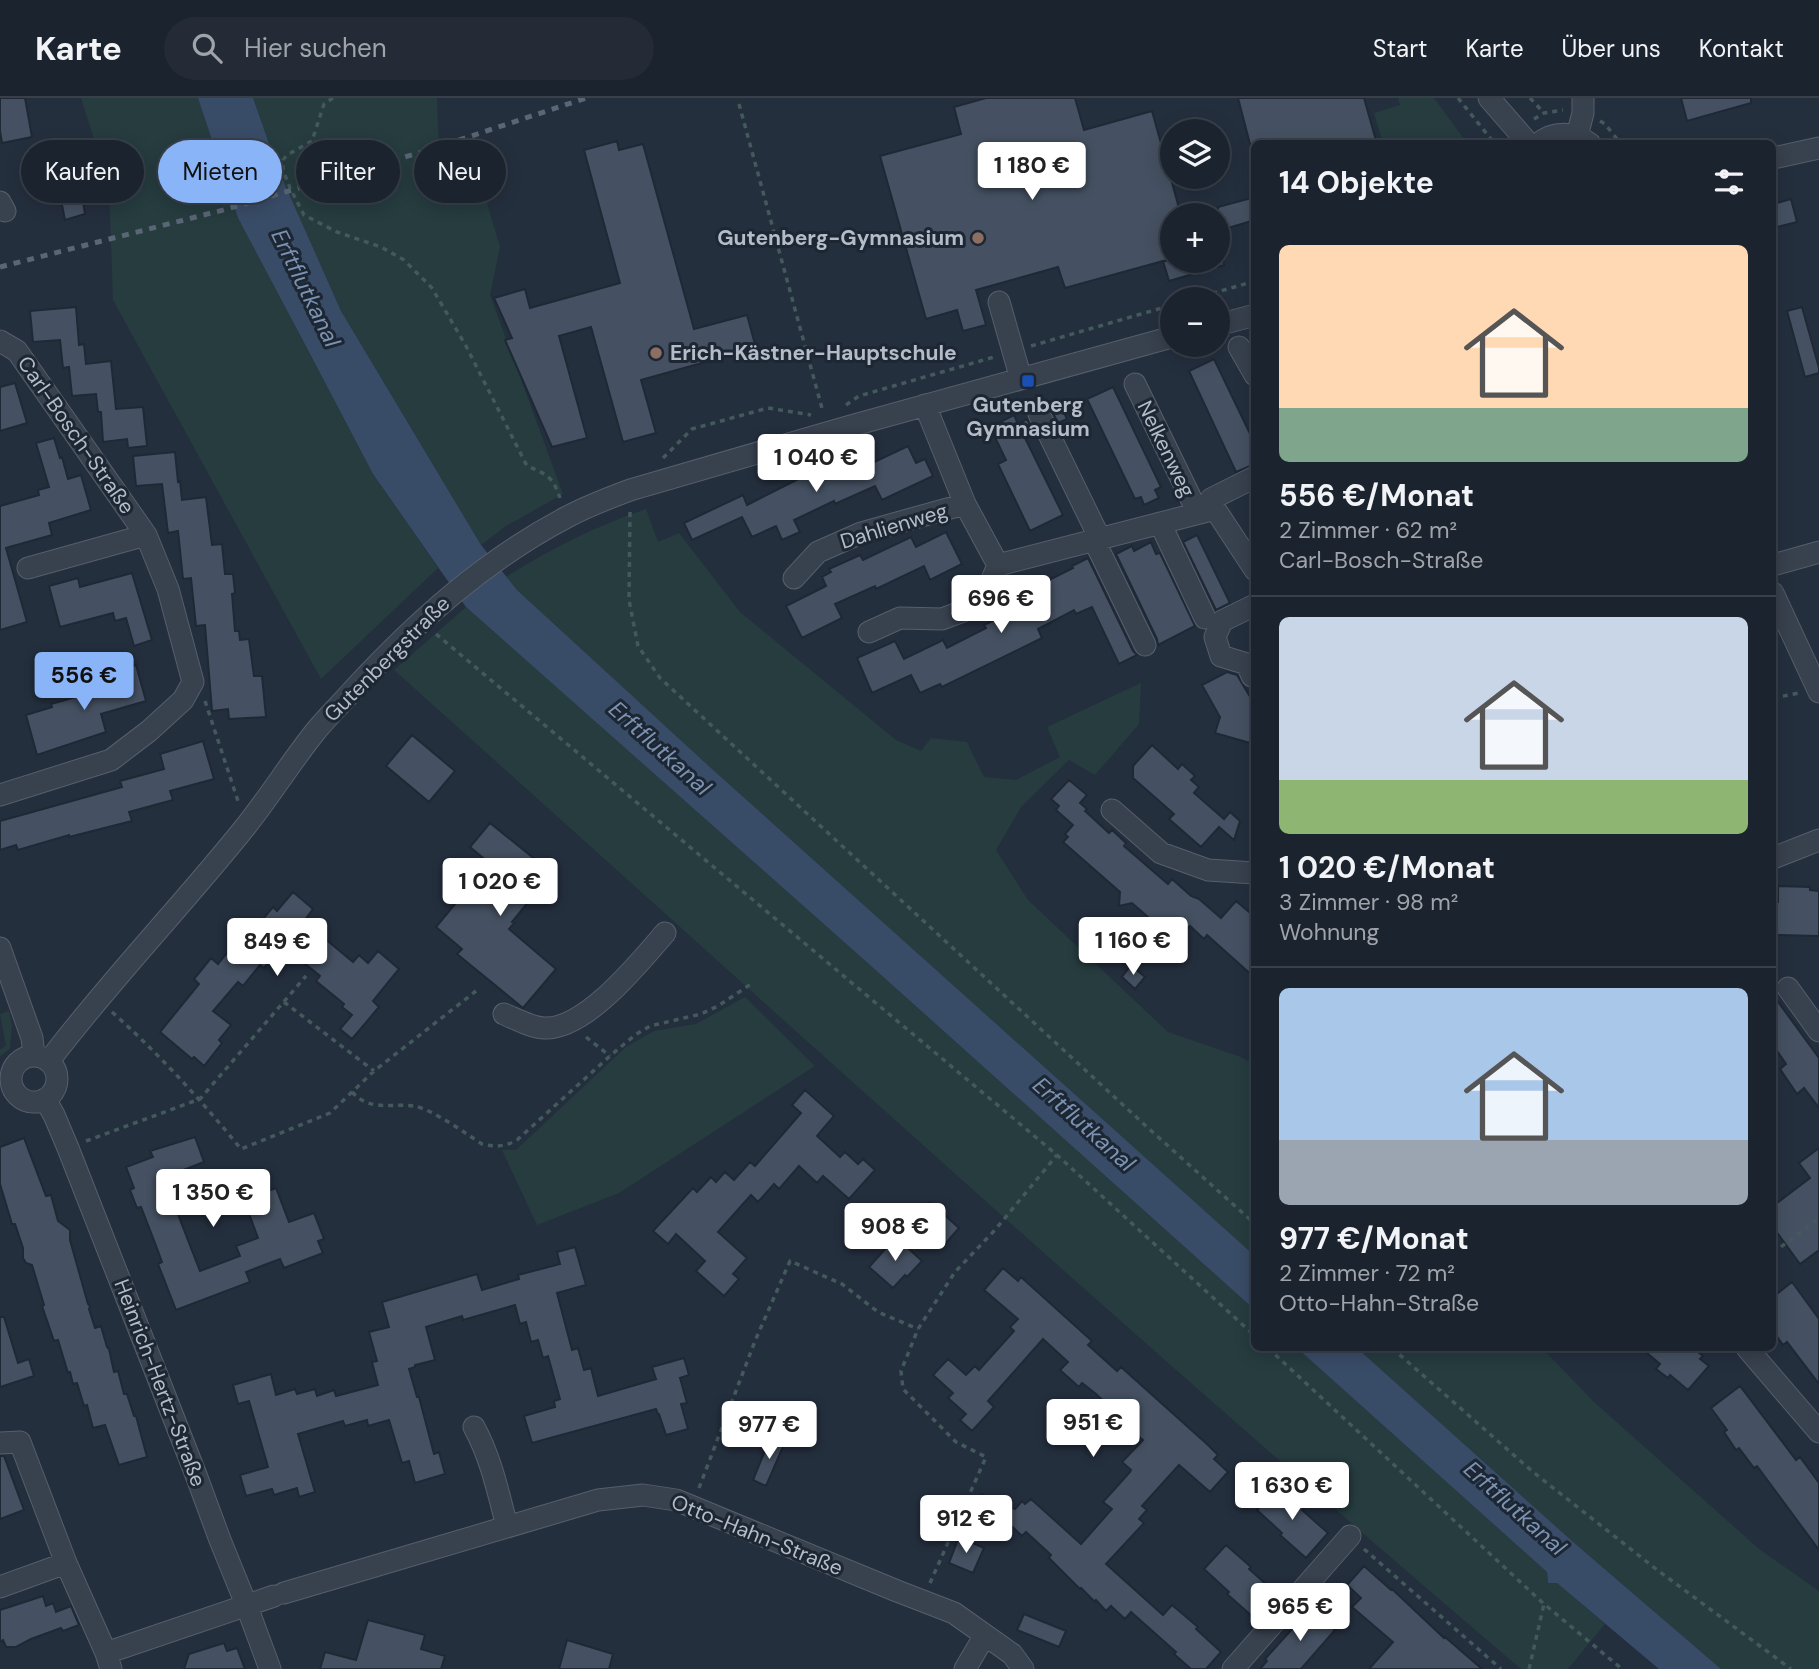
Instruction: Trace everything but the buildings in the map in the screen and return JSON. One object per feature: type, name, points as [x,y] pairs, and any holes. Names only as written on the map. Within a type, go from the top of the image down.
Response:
[{"type":"street","points":[[1489,98],[1526,140]]},
{"type":"street","points":[[1542,140],[1556,134],[1584,140],[1583,98]]},
{"type":"street","points":[[1776,157],[1819,148]]},
{"type":"street","points":[[999,302],[1021,379]]},
{"type":"street","points":[[1230,322],[1251,316]]},
{"type":"street","name":"Gutenbergstraße","points":[[41,1058],[97,999],[246,825],[316,732],[382,659],[448,596],[506,554],[566,517],[595,503],[826,422],[925,405],[1160,340]]},
{"type":"street","name":"Carl-Bosch-Straße","points":[[0,341],[17,351],[146,535],[168,589],[192,682]]},
{"type":"street","points":[[1238,347],[1251,368]]},
{"type":"street","name":"Nelkenweg","points":[[1135,384],[1207,511],[1251,565]]},
{"type":"street","points":[[925,405],[965,504],[998,565]]},
{"type":"street","points":[[1039,414],[1146,645]]},
{"type":"street","points":[[998,565],[1207,511],[1211,499],[1251,479]]},
{"type":"street","name":"Dahlienweg","points":[[794,578],[818,552],[861,533],[965,504]]},
{"type":"street","points":[[1160,523],[1205,618]]},
{"type":"street","name":"Carl-Bosch-Straße","points":[[29,568],[146,535]]},
{"type":"street","points":[[1776,564],[1819,552]]},
{"type":"street","points":[[869,632],[900,618],[942,620],[982,604],[998,565]]},
{"type":"street","points":[[1776,599],[1819,692]]},
{"type":"street","points":[[1251,607],[1222,621],[1215,637],[1221,656],[1247,664],[1251,674]]},
{"type":"street","points":[[0,795],[110,760],[149,731],[183,700],[192,682]]},
{"type":"street","points":[[1112,810],[1161,853],[1208,870],[1251,873]]},
{"type":"street","points":[[1776,857],[1819,840]]},
{"type":"street","points":[[504,1014],[542,1028],[561,1027],[619,986],[665,933]]},
{"type":"street","points":[[0,948],[32,1038],[41,1058],[57,1073],[58,1081],[56,1088],[46,1099],[32,1102],[19,1096],[7,1095],[14,1068],[19,1062],[41,1058]]},
{"type":"street","points":[[1788,988],[1819,1031]]},
{"type":"street","name":"Heinrich-Hertz-Straße","points":[[46,1099],[68,1148],[270,1669]]},
{"type":"street","points":[[1750,1351],[1819,1432]]},
{"type":"street","points":[[474,1427],[483,1443],[507,1526]]},
{"type":"street","points":[[0,1443],[20,1441],[66,1563],[109,1661]]},
{"type":"street","name":"Otto-Hahn-Straße","points":[[109,1661],[246,1604],[598,1500],[643,1495],[676,1500],[954,1613],[1018,1662]]},
{"type":"street","points":[[1233,1669],[1350,1536]]},
{"type":"street","points":[[0,1587],[66,1563]]},
{"type":"street","points":[[965,1669],[985,1635]]},
{"type":"path","points":[[333,98],[324,104],[312,141],[283,160],[290,188],[304,215],[337,232],[381,247],[404,260],[432,288],[466,346],[527,466],[544,472],[555,483],[566,517]]},
{"type":"path","points":[[1458,98],[1492,140]]},
{"type":"path","points":[[1530,98],[1544,113]]},
{"type":"path","points":[[738,104],[826,422]]},
{"type":"path","points":[[1230,288],[1251,282]]},
{"type":"path","points":[[842,406],[859,396],[1160,308]]},
{"type":"path","points":[[655,465],[692,429],[768,408],[813,415],[826,422]]},
{"type":"path","points":[[826,422],[833,409]]},
{"type":"path","points":[[630,490],[629,600],[638,646],[660,678],[1251,1220]]},
{"type":"path","points":[[422,620],[1057,1155],[1251,1332]]},
{"type":"path","points":[[192,682],[203,696],[246,825]]},
{"type":"path","points":[[68,1148],[200,1099],[306,976]]},
{"type":"path","points":[[352,1091],[368,1103],[415,1106],[482,1144],[509,1144],[517,1140],[635,1035],[650,1027],[710,1010],[751,984]]},
{"type":"path","points":[[97,999],[148,1045],[200,1099],[241,1149],[330,1113],[374,1071],[476,990]]},
{"type":"path","points":[[284,1002],[374,1071]]},
{"type":"path","points":[[567,1023],[610,1056]]},
{"type":"path","points":[[923,1601],[986,1457],[956,1441],[903,1389],[901,1371],[918,1329],[955,1272],[995,1230],[1057,1155]]},
{"type":"path","points":[[1776,1251],[1819,1218]]},
{"type":"path","points":[[691,1507],[755,1341],[790,1261],[842,1284],[878,1312],[918,1329]]},
{"type":"path","points":[[1271,1351],[1544,1604],[1622,1669]]},
{"type":"path","points":[[1395,1351],[1533,1472],[1656,1569],[1791,1669]]},
{"type":"path","points":[[1350,1536],[1501,1669]]},
{"type":"path","points":[[1529,1669],[1544,1604]]},
{"type":"green space","points":[[81,98],[198,98],[212,140],[158,140],[158,203],[233,203],[238,218],[373,474],[438,568],[321,679],[113,300],[110,203],[144,203],[144,140],[94,140]]},
{"type":"green space","points":[[253,98],[437,98],[439,140],[414,140],[414,203],[487,203],[500,247],[490,295],[563,494],[506,526],[481,545],[341,311],[282,178],[282,140],[268,140]]},
{"type":"green space","points":[[1398,98],[1434,98],[1465,140],[1382,140],[1374,113],[1400,105]]},
{"type":"green space","points":[[646,509],[658,542],[679,533],[740,612],[896,740],[921,751],[931,738],[967,742],[984,777],[1016,780],[1060,757],[1047,727],[1141,683],[1139,724],[1095,775],[1069,760],[1021,807],[996,850],[1028,900],[1168,1032],[1251,1063],[1251,1252],[711,768],[506,577],[539,557],[609,523]]},
{"type":"green space","points":[[466,607],[1251,1306],[1251,1351],[1300,1351],[1547,1572],[1548,1583],[1557,1583],[1605,1624],[1568,1669],[1521,1669],[1236,1423],[394,670]]},
{"type":"green space","points":[[745,997],[815,1066],[619,1193],[537,1225],[502,1150],[516,1150],[626,1047],[654,1031],[696,1024]]},
{"type":"green space","points":[[9,1011],[12,1025],[10,1049],[0,1056],[0,1050],[6,1045],[0,1014]]},
{"type":"green space","points":[[1360,1351],[1545,1351],[1593,1401],[1759,1549],[1819,1591],[1819,1669],[1721,1669],[1572,1541]]},
{"type":"water","points":[[198,98],[253,98],[268,140],[212,140]]},
{"type":"water","name":"Erftflutkanal","points":[[282,178],[341,311],[481,545],[517,590],[711,768],[1251,1252],[1251,1306],[466,607],[373,474],[238,218],[233,203],[282,203]]},
{"type":"water","name":"Erftflutkanal","points":[[1300,1351],[1360,1351],[1572,1541],[1721,1669],[1659,1669],[1557,1583],[1548,1583],[1547,1572]]},
{"type":"railway","points":[[0,267],[227,209],[429,150],[586,98]]},
{"type":"place","name":"Gutenberg-Gymnasium","points":[[978,238]]},
{"type":"place","name":"Erich-Kästner-Hauptschule","points":[[656,353]]},
{"type":"place","name":"Gutenberg Gymnasium","points":[[1028,381]]}]
